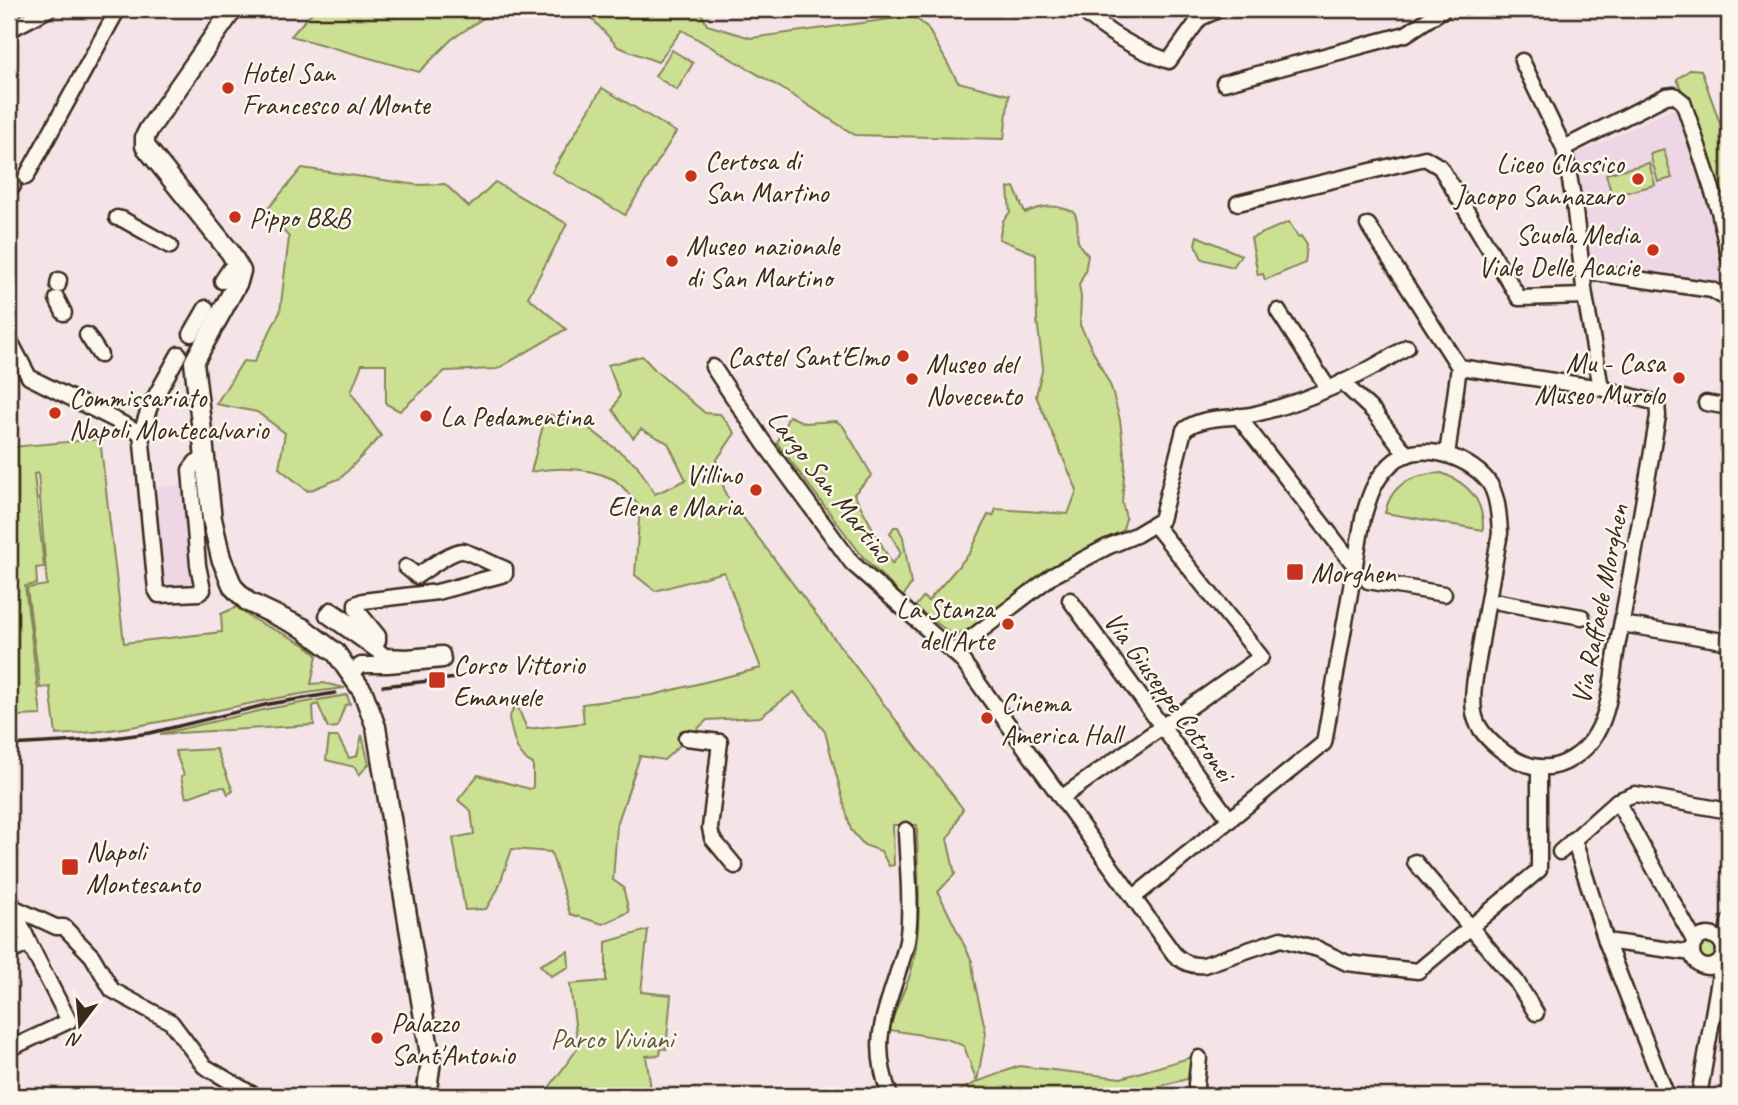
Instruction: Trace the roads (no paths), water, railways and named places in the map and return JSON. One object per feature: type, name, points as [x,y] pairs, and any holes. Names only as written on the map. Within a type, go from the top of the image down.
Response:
[{"type":"main road","points":[[233,9],[149,129],[145,146],[230,252],[241,271],[238,282],[194,362],[212,519],[220,558],[233,587],[248,602],[303,628],[323,641],[351,672],[370,708],[381,755],[431,1061],[426,1096]]},
{"type":"street","points":[[9,30],[49,9]]},
{"type":"street","points":[[33,174],[118,9]]},
{"type":"street","points":[[1081,9],[1095,22],[1142,51],[1169,61],[1200,18],[1217,10]]},
{"type":"street","points":[[1224,83],[1406,34],[1444,9]]},
{"type":"street","points":[[1459,367],[1601,388],[1564,148],[1522,61]]},
{"type":"street","points":[[1564,148],[1666,96],[1674,95],[1683,102],[1697,143],[1729,258]]},
{"type":"street","points":[[1238,203],[1425,158],[1440,167],[1519,298],[1585,296]]},
{"type":"street","points":[[117,218],[170,246]]},
{"type":"street","points":[[1368,225],[1459,367],[1447,455]]},
{"type":"street","points":[[1582,271],[1712,290],[1729,300]]},
{"type":"street","points":[[191,334],[206,308]]},
{"type":"street","points":[[1278,311],[1335,385],[1374,412],[1407,455]]},
{"type":"street","points":[[87,335],[100,355]]},
{"type":"street","points":[[9,339],[13,356],[29,377],[141,433]]},
{"type":"street","points":[[954,651],[1052,576],[1160,520],[1184,430],[1194,422],[1255,414],[1374,368],[1407,347]]},
{"type":"street","points":[[179,354],[150,406],[141,433],[156,592],[159,595],[199,593],[203,590],[198,565],[190,470],[196,462],[205,461]]},
{"type":"street","name":"Largo San Martino","points":[[713,368],[852,563],[954,651],[1174,954],[1184,963],[1204,965],[1280,939],[1318,949],[1346,963],[1419,971],[1539,870],[1539,767]]},
{"type":"street","name":"Via Raffaele Morghen","points":[[1539,767],[1567,761],[1584,751],[1598,733],[1606,709],[1658,416],[1657,403],[1601,388]]},
{"type":"street","points":[[1238,416],[1354,566]]},
{"type":"street","points":[[1134,898],[1324,743],[1363,518],[1373,485],[1391,463],[1407,455],[1427,452],[1447,455],[1468,464],[1489,482],[1499,512],[1500,533],[1475,681],[1474,712],[1479,727],[1488,740],[1502,751],[1539,767]]},
{"type":"street","points":[[1061,798],[1261,657],[1155,524]]},
{"type":"street","points":[[351,672],[361,665],[443,660],[442,654],[385,656],[327,615],[331,610],[378,641],[378,636],[356,609],[356,604],[437,592],[505,575],[505,569],[465,551],[456,552],[417,576],[406,567]]},
{"type":"street","points":[[1368,581],[1444,594]]},
{"type":"street","name":"Via Giuseppe Cotronei","points":[[1070,600],[1230,820]]},
{"type":"street","points":[[1499,602],[1582,617]]},
{"type":"street","points":[[1622,624],[1729,642]]},
{"type":"street","points":[[686,738],[720,742],[710,828],[712,838],[734,866]]},
{"type":"street","points":[[1560,852],[1618,801],[1635,794],[1729,811]]},
{"type":"street","points":[[1618,801],[1694,947],[1696,962],[1704,967],[1714,966],[1723,956]]},
{"type":"street","points":[[890,1096],[884,1080],[879,1041],[881,1025],[909,932],[906,830]]},
{"type":"street","points":[[1574,840],[1606,941],[1667,1096]]},
{"type":"street","points":[[1415,862],[1516,981],[1536,1013]]},
{"type":"street","points":[[12,902],[56,927],[64,927],[92,957],[113,990],[171,1022],[204,1066],[255,1096]]},
{"type":"street","points":[[9,1049],[69,1021],[29,943],[12,902]]},
{"type":"street","points":[[1699,1096],[1729,922]]},
{"type":"street","points":[[1694,947],[1703,936],[1713,937],[1721,942],[1723,956]]},
{"type":"street","points":[[1606,941],[1694,947]]},
{"type":"street","points":[[9,953],[29,943]]},
{"type":"street","points":[[1197,1096],[1199,1058]]},
{"type":"railway","points":[[383,686],[457,678]]},
{"type":"railway","points":[[9,745],[98,740],[150,733],[269,704],[335,693]]},
{"type":"place","name":"Hotel San Francesco al Monte","points":[[228,88]]},
{"type":"place","name":"Certosa di San Martino","points":[[691,176]]},
{"type":"place","name":"Liceo Classico Jacopo Sannazaro","points":[[1638,179]]},
{"type":"place","name":"Pippo B&B","points":[[235,217]]},
{"type":"place","name":"Scuola Media Viale Delle Acacie","points":[[1653,250]]},
{"type":"place","name":"Museo nazionale di San Martino","points":[[672,261]]},
{"type":"place","name":"Castel Sant'Elmo","points":[[903,356]]},
{"type":"place","name":"Mu - Casa Museo Murolo","points":[[1679,378]]},
{"type":"place","name":"Museo del Novecento","points":[[912,379]]},
{"type":"place","name":"Commissariato Napoli Montecalvario","points":[[55,413]]},
{"type":"place","name":"La Pedamentina","points":[[426,416]]},
{"type":"place","name":"Villino Elena e Maria","points":[[756,490]]},
{"type":"place","name":"Morghen","points":[[1295,572]]},
{"type":"place","name":"La Stanza dell'Arte","points":[[1008,624]]},
{"type":"place","name":"Corso Vittorio Emanuele","points":[[437,680]]},
{"type":"place","name":"Cinema America Hall","points":[[987,718]]},
{"type":"place","name":"Napoli Montesanto","points":[[70,867]]},
{"type":"place","name":"Palazzo Sant'Antonio","points":[[377,1038]]},
{"type":"park label","name":"Parco Viviani","points":[[612,1038]]}]
